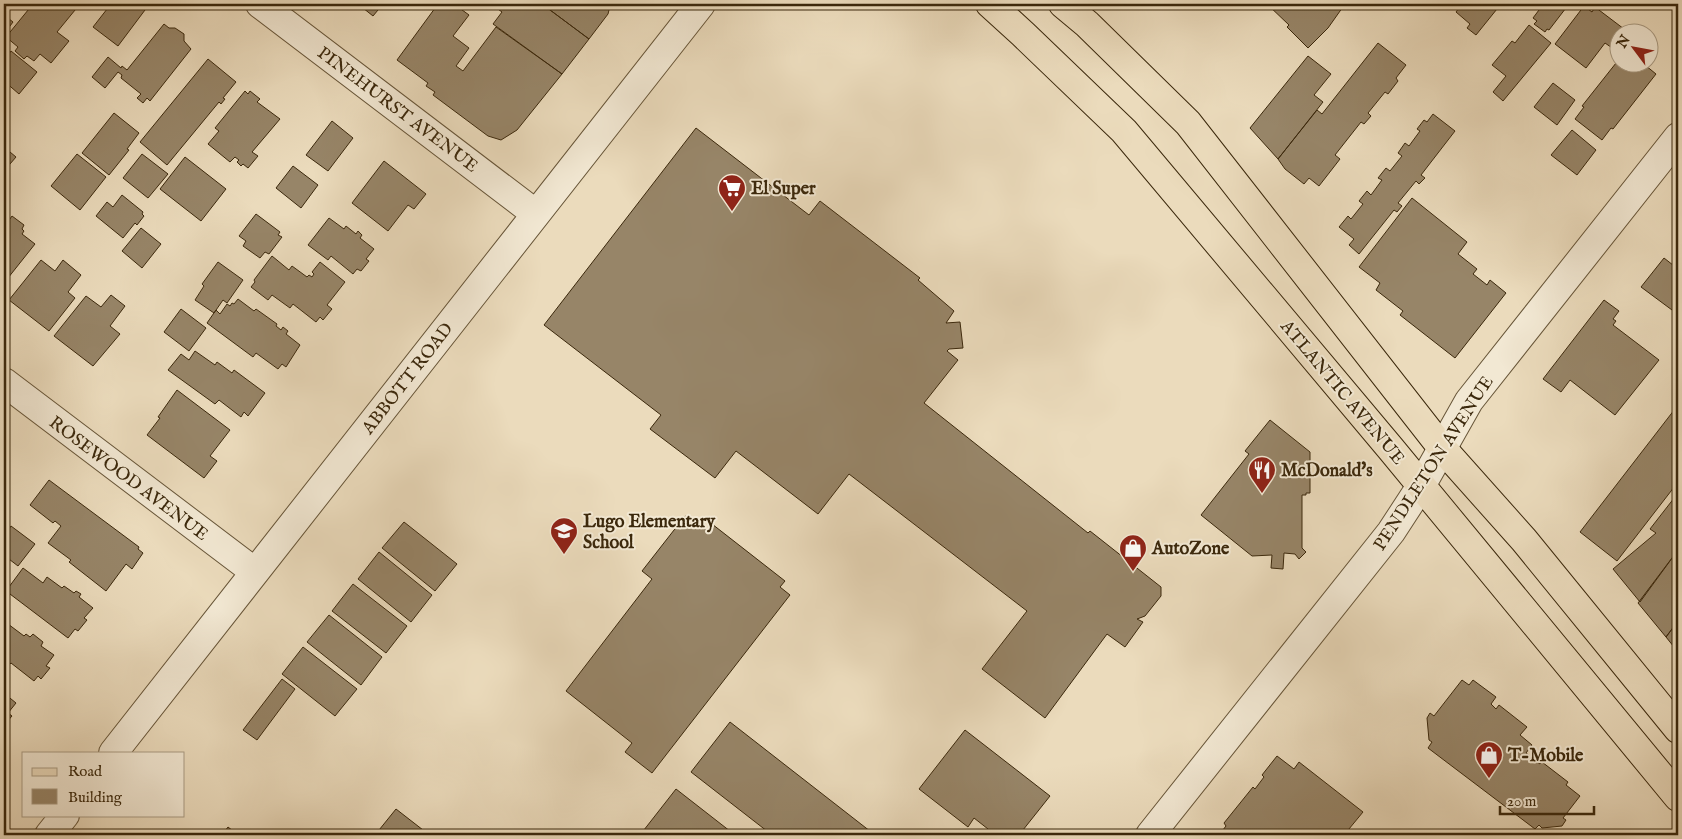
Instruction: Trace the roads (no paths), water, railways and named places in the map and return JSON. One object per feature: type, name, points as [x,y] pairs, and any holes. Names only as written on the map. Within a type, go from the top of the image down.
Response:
[{"type":"main road","name":"ATLANTIC AVENUE","points":[[990,4],[1124,131],[1678,797]]},
{"type":"main road","points":[[1062,4],[1086,24],[1188,123],[1442,448],[1524,540],[1678,729]]},
{"type":"street","name":"PINEHURST AVENUE","points":[[260,4],[536,214]]},
{"type":"street","name":"ABBOTT ROAD","points":[[115,752],[701,4]]},
{"type":"street","name":"PENDLETON AVENUE","points":[[1150,835],[1391,532],[1421,486],[1469,401],[1678,137]]},
{"type":"street","name":"ROSEWOOD AVENUE","points":[[4,382],[255,572]]},
{"type":"street","points":[[49,835],[63,816]]},
{"type":"place","name":"El Super","points":[[732,212]]},
{"type":"place","name":"McDonald's","points":[[1262,494]]},
{"type":"place","name":"Lugo Elementary School","points":[[564,555]]},
{"type":"place","name":"AutoZone","points":[[1133,572]]},
{"type":"place","name":"T-Mobile","points":[[1489,779]]}]
